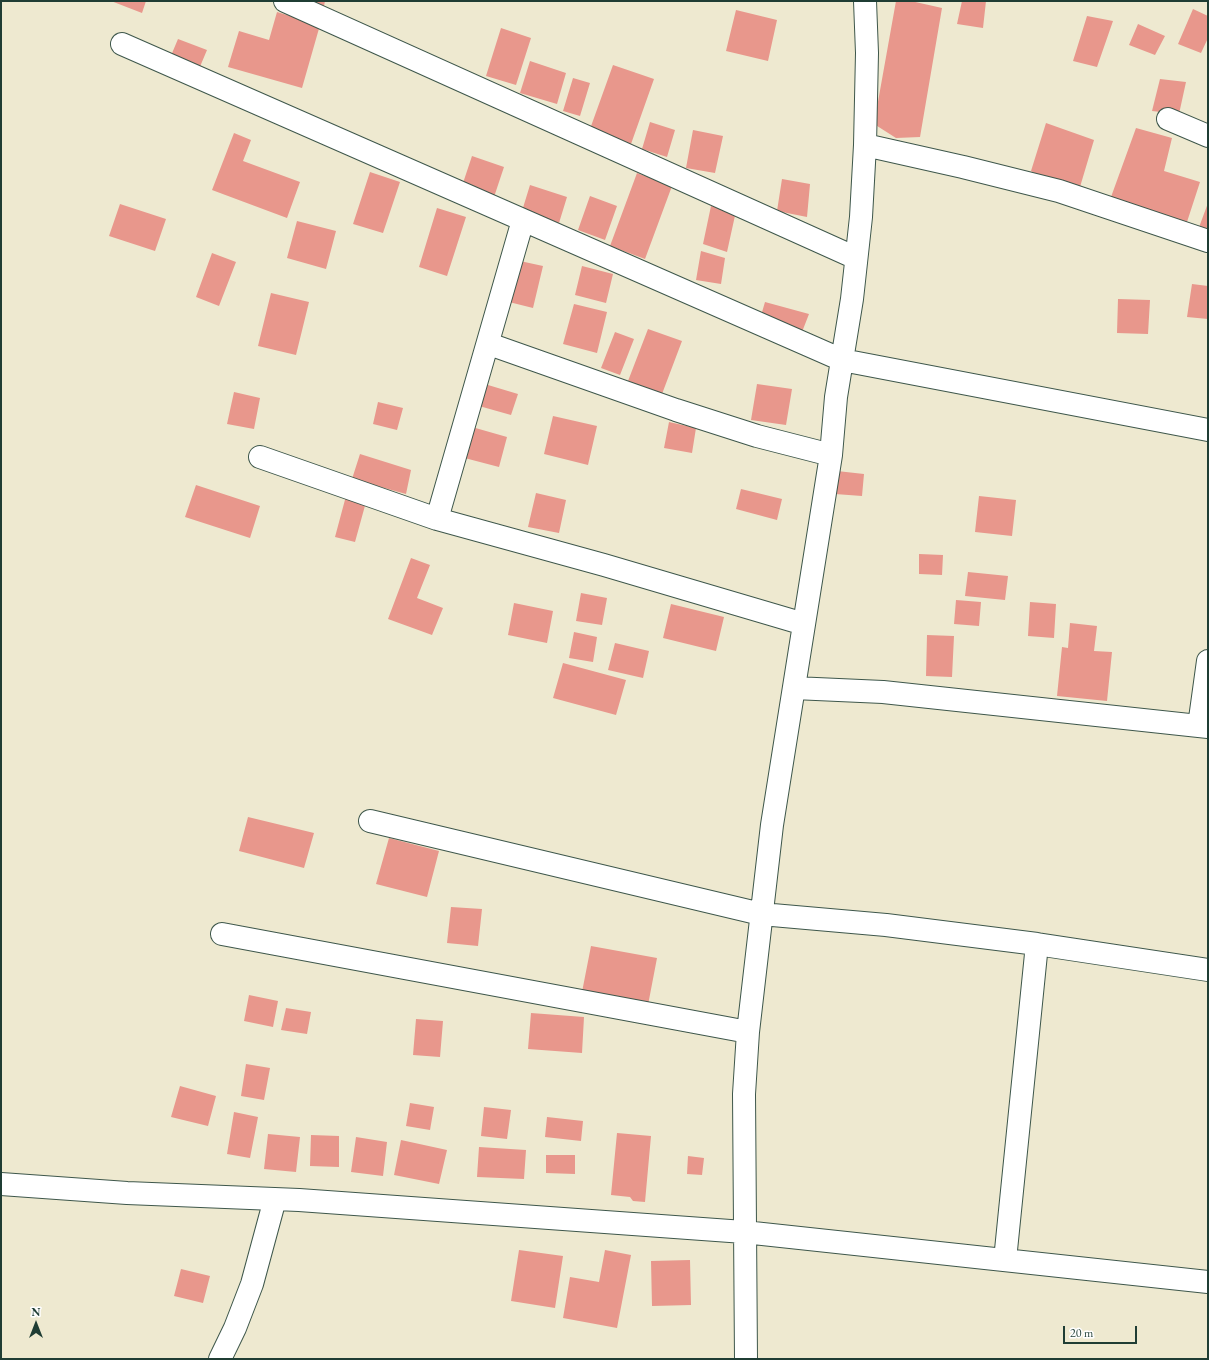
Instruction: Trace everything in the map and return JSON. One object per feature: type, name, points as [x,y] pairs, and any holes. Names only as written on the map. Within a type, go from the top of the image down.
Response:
[{"type":"street","points":[[285,1],[856,258]]},
{"type":"street","points":[[746,1359],[744,1094],[748,1032],[772,825],[831,455],[842,360],[852,299],[865,146],[867,53],[865,1]]},
{"type":"street","points":[[122,44],[842,360],[1208,430]]},
{"type":"street","points":[[1168,119],[1208,136]]},
{"type":"street","points":[[865,146],[963,167],[1059,192],[1208,241]]},
{"type":"street","points":[[437,519],[489,344],[523,220]]},
{"type":"street","points":[[489,344],[676,410],[757,436],[831,455]]},
{"type":"street","points":[[260,457],[437,519],[604,565],[804,624]]},
{"type":"street","points":[[794,688],[883,692],[1204,727],[1208,661]]},
{"type":"street","points":[[370,821],[761,914],[886,926],[1036,944],[1208,970]]},
{"type":"street","points":[[222,934],[748,1032]]},
{"type":"street","points":[[1005,1260],[1036,944]]},
{"type":"street","points":[[1,1184],[127,1193],[275,1199],[744,1232],[1208,1282]]},
{"type":"street","points":[[220,1359],[235,1328],[252,1284],[275,1199]]},
{"type":"building","points":[[111,1],[146,1],[142,13]]},
{"type":"building","points":[[309,1],[325,1],[324,6]]},
{"type":"building","points":[[896,1],[911,1],[942,8],[920,137],[896,138],[874,124]]},
{"type":"building","points":[[962,1],[986,1],[983,28],[957,24]]},
{"type":"building","points":[[1193,9],[1208,16],[1208,38],[1201,53],[1178,44]]},
{"type":"building","points":[[736,10],[777,20],[768,61],[726,51]]},
{"type":"building","points":[[277,12],[320,25],[302,88],[228,67],[239,31],[269,40]]},
{"type":"building","points":[[1087,16],[1113,21],[1097,67],[1073,61]]},
{"type":"building","points":[[1138,24],[1165,36],[1155,55],[1129,45]]},
{"type":"building","points":[[501,28],[531,38],[516,85],[486,76]]},
{"type":"building","points":[[178,39],[207,50],[199,69],[170,58]]},
{"type":"building","points":[[530,61],[566,73],[557,104],[520,93]]},
{"type":"building","points":[[613,65],[654,79],[631,144],[590,129]]},
{"type":"building","points":[[573,78],[590,83],[580,116],[563,111]]},
{"type":"building","points":[[1160,79],[1186,82],[1179,114],[1152,111]]},
{"type":"building","points":[[650,122],[675,130],[667,157],[642,149]]},
{"type":"building","points":[[1046,123],[1094,140],[1077,197],[1031,171]]},
{"type":"building","points":[[1136,128],[1172,138],[1164,171],[1200,182],[1186,225],[1111,197]]},
{"type":"building","points":[[693,130],[723,136],[715,173],[686,168]]},
{"type":"building","points":[[234,133],[251,140],[243,161],[300,182],[287,218],[212,190]]},
{"type":"building","points":[[472,156],[504,167],[494,197],[462,186]]},
{"type":"building","points":[[370,172],[400,182],[383,233],[353,224]]},
{"type":"building","points":[[637,173],[672,186],[645,259],[610,246]]},
{"type":"building","points":[[782,179],[810,184],[807,217],[777,211]]},
{"type":"building","points":[[530,185],[567,197],[559,223],[522,211]]},
{"type":"building","points":[[590,196],[617,206],[605,240],[578,230]]},
{"type":"building","points":[[1208,203],[1208,233],[1198,230]]},
{"type":"building","points":[[120,204],[166,219],[155,251],[109,236]]},
{"type":"building","points":[[711,206],[736,211],[727,252],[703,244]]},
{"type":"building","points":[[437,208],[466,217],[447,276],[419,267]]},
{"type":"building","points":[[297,221],[336,231],[326,269],[287,258]]},
{"type":"building","points":[[701,251],[725,258],[721,284],[696,280]]},
{"type":"building","points":[[212,253],[236,262],[219,306],[196,297]]},
{"type":"building","points":[[520,261],[543,266],[533,308],[509,302]]},
{"type":"building","points":[[582,266],[613,274],[606,303],[575,295]]},
{"type":"building","points":[[1192,284],[1208,286],[1208,319],[1187,317]]},
{"type":"building","points":[[271,293],[309,302],[296,355],[258,346]]},
{"type":"building","points":[[1118,299],[1150,300],[1148,334],[1117,333]]},
{"type":"building","points":[[765,302],[809,314],[802,332],[760,319]]},
{"type":"building","points":[[574,304],[607,312],[597,353],[563,344]]},
{"type":"building","points":[[648,329],[682,341],[662,394],[628,381]]},
{"type":"building","points":[[615,332],[634,339],[620,375],[601,368]]},
{"type":"building","points":[[478,382],[518,394],[511,415],[472,404]]},
{"type":"building","points":[[757,384],[792,389],[786,425],[751,420]]},
{"type":"building","points":[[234,392],[260,398],[254,429],[227,424]]},
{"type":"building","points":[[378,402],[403,408],[397,430],[373,424]]},
{"type":"building","points":[[553,416],[597,426],[588,465],[544,454]]},
{"type":"building","points":[[669,422],[696,428],[692,453],[664,448]]},
{"type":"building","points":[[465,425],[507,437],[499,467],[457,456]]},
{"type":"building","points":[[360,454],[411,470],[406,494],[352,479]]},
{"type":"building","points":[[837,471],[864,474],[862,496],[835,494]]},
{"type":"building","points":[[196,485],[260,506],[250,538],[185,517]]},
{"type":"building","points":[[741,489],[782,499],[777,520],[736,509]]},
{"type":"building","points":[[536,493],[566,500],[559,533],[528,527]]},
{"type":"building","points":[[346,496],[366,502],[355,542],[335,537]]},
{"type":"building","points":[[979,496],[1016,500],[1012,536],[975,532]]},
{"type":"building","points":[[919,554],[943,555],[942,575],[919,574]]},
{"type":"building","points":[[411,558],[430,565],[417,598],[443,608],[432,635],[388,619]]},
{"type":"building","points":[[968,572],[1008,576],[1005,600],[965,596]]},
{"type":"building","points":[[581,593],[607,598],[602,625],[576,621]]},
{"type":"building","points":[[956,600],[981,602],[979,626],[954,624]]},
{"type":"building","points":[[1030,602],[1056,604],[1054,638],[1028,636]]},
{"type":"building","points":[[514,603],[553,611],[547,643],[508,635]]},
{"type":"building","points":[[671,604],[724,617],[716,651],[663,638]]},
{"type":"building","points":[[1070,623],[1097,626],[1094,651],[1112,652],[1107,701],[1057,696],[1062,647],[1068,648]]},
{"type":"building","points":[[574,632],[597,637],[593,662],[569,658]]},
{"type":"building","points":[[927,635],[954,636],[952,677],[926,676]]},
{"type":"building","points":[[615,643],[649,651],[643,678],[608,670]]},
{"type":"building","points":[[563,663],[626,680],[616,715],[553,698]]},
{"type":"building","points":[[248,817],[314,833],[304,868],[239,851]]},
{"type":"building","points":[[389,838],[439,851],[427,897],[376,884]]},
{"type":"building","points":[[451,907],[482,909],[478,946],[447,943]]},
{"type":"building","points":[[591,946],[657,958],[648,1005],[582,992]]},
{"type":"building","points":[[249,995],[278,1001],[273,1027],[244,1021]]},
{"type":"building","points":[[286,1008],[311,1012],[307,1034],[281,1030]]},
{"type":"building","points":[[531,1013],[584,1017],[582,1053],[528,1049]]},
{"type":"building","points":[[416,1019],[443,1021],[440,1057],[413,1055]]},
{"type":"building","points":[[246,1064],[270,1068],[264,1100],[241,1096]]},
{"type":"building","points":[[180,1086],[216,1096],[208,1126],[171,1117]]},
{"type":"building","points":[[410,1103],[434,1107],[430,1130],[406,1126]]},
{"type":"building","points":[[484,1107],[511,1110],[507,1139],[481,1136]]},
{"type":"building","points":[[234,1112],[258,1117],[250,1158],[227,1154]]},
{"type":"building","points":[[547,1117],[583,1121],[581,1141],[545,1137]]},
{"type":"building","points":[[617,1133],[651,1136],[645,1202],[633,1201],[630,1197],[611,1195]]},
{"type":"building","points":[[268,1134],[300,1137],[296,1172],[264,1169]]},
{"type":"building","points":[[311,1135],[339,1136],[339,1167],[310,1166]]},
{"type":"building","points":[[356,1137],[387,1142],[383,1176],[351,1172]]},
{"type":"building","points":[[401,1140],[447,1150],[439,1184],[394,1175]]},
{"type":"building","points":[[479,1147],[526,1150],[524,1179],[477,1177]]},
{"type":"building","points":[[546,1155],[575,1155],[575,1174],[546,1173]]},
{"type":"building","points":[[688,1156],[704,1158],[702,1175],[687,1174]]},
{"type":"building","points":[[519,1250],[563,1256],[555,1308],[511,1301]]},
{"type":"building","points":[[605,1250],[631,1255],[617,1328],[563,1318],[570,1277],[599,1282]]},
{"type":"building","points":[[690,1260],[691,1305],[652,1306],[651,1261]]},
{"type":"building","points":[[181,1269],[210,1276],[203,1303],[174,1296]]}]
